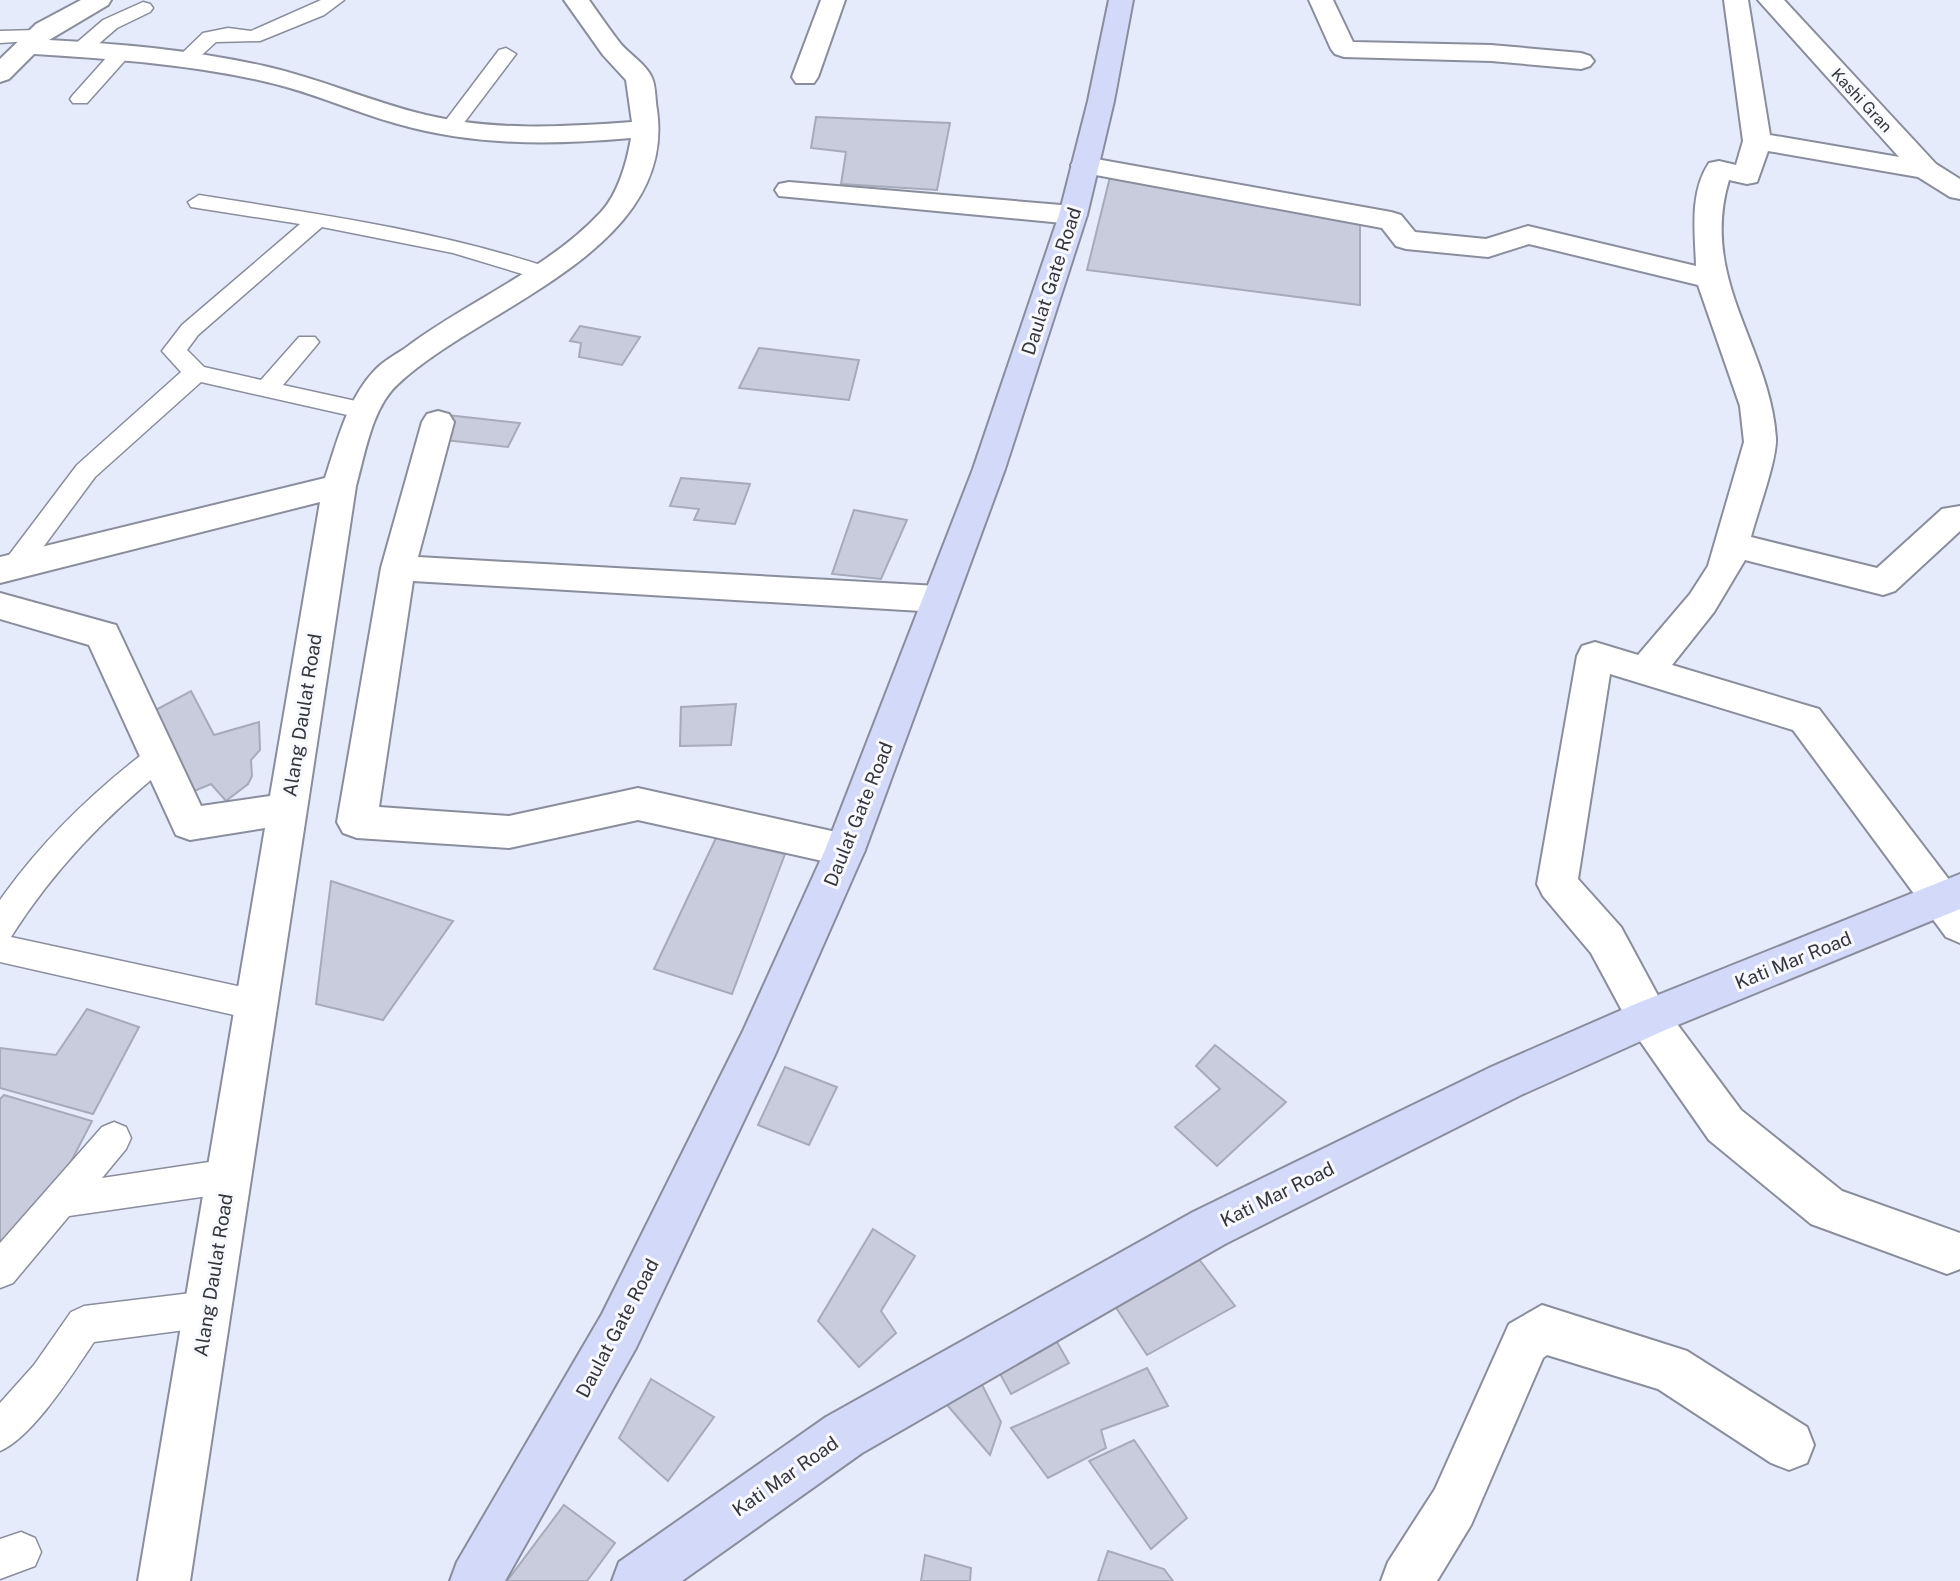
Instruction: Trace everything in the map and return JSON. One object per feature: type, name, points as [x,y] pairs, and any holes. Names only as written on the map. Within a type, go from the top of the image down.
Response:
[{"type":"main road","name":"Daulat Gate Road","points":[[476,1581],[619,1331],[759,1043],[845,850],[989,469],[1073,215],[1121,0]]},
{"type":"main road","name":"Kati Mar Road","points":[[638,1581],[844,1435],[1209,1228],[1506,1081],[1648,1018],[1953,905]]},
{"type":"street","name":"Alang Daulat Road","points":[[164,1581],[339,486],[365,411],[386,377],[437,339],[560,262],[615,215],[640,164],[646,129],[639,78],[612,50],[576,0]]},
{"type":"street","points":[[804,77],[833,0]]},
{"type":"street","points":[[1321,0],[1344,49],[1491,53],[1581,61]]},
{"type":"street","points":[[1646,671],[1702,603],[1725,568],[1760,442],[1756,406],[1711,279],[1708,204],[1712,192],[1720,169],[1747,176],[1757,141],[1736,0]]},
{"type":"street","name":"Kashi Gran","points":[[1770,0],[1926,170],[1960,191]]},
{"type":"street","points":[[0,74],[45,29],[89,2]]},
{"type":"street","points":[[34,41],[81,49],[186,59],[269,74],[427,124],[484,134],[580,134],[646,129]]},
{"type":"street","points":[[1757,141],[1926,170]]},
{"type":"street","points":[[1085,165],[1391,221],[1406,240],[1488,248],[1528,235],[1711,279]]},
{"type":"street","points":[[789,190],[1073,215]]},
{"type":"street","points":[[438,422],[398,568],[357,822],[509,832],[638,804],[845,850]]},
{"type":"street","points":[[8,568],[339,486]]},
{"type":"street","points":[[1731,544],[1883,582],[1954,517],[1960,518]]},
{"type":"street","points":[[398,568],[938,599]]},
{"type":"street","points":[[0,606],[103,635],[190,824],[286,809]]},
{"type":"street","points":[[1947,1251],[1827,1208],[1725,1125],[1648,1018],[1606,940],[1557,884],[1595,656],[1806,719],[1953,905]]},
{"type":"street","points":[[1406,1581],[1454,1507],[1527,1341],[1542,1329],[1670,1368],[1789,1445]]},
{"type":"lane","points":[[186,59],[210,37],[228,34],[253,37],[317,11],[334,0]]},
{"type":"lane","points":[[81,49],[110,24],[143,8]]},
{"type":"lane","points":[[0,37],[34,41]]},
{"type":"lane","points":[[80,99],[122,52]]},
{"type":"lane","points":[[450,128],[506,54]]},
{"type":"lane","points":[[199,202],[319,219],[432,240],[541,273]]},
{"type":"lane","points":[[319,219],[190,330],[174,351],[196,373],[365,411]]},
{"type":"lane","points":[[266,389],[307,342]]},
{"type":"lane","points":[[8,568],[86,471],[131,428],[196,373]]},
{"type":"lane","points":[[0,928],[49,856],[113,793],[159,757]]},
{"type":"lane","points":[[0,948],[256,1005]]},
{"type":"lane","points":[[0,1270],[114,1138]]},
{"type":"lane","points":[[59,1201],[229,1176]]},
{"type":"lane","points":[[0,1432],[47,1378],[84,1325],[208,1309]]},
{"type":"building","points":[[816,117],[950,123],[937,190],[841,184],[846,152],[811,148]]},
{"type":"building","points":[[1112,169],[1360,213],[1360,305],[1087,270]]},
{"type":"building","points":[[580,326],[640,337],[622,365],[579,357],[581,343],[570,341]]},
{"type":"building","points":[[759,348],[859,360],[849,400],[739,388]]},
{"type":"building","points":[[447,415],[520,423],[508,447],[435,439]]},
{"type":"building","points":[[681,478],[750,484],[735,524],[694,520],[699,509],[670,506]]},
{"type":"building","points":[[854,510],[907,520],[881,579],[832,574]]},
{"type":"building","points":[[191,691],[214,735],[259,722],[260,750],[251,760],[252,776],[248,784],[226,801],[211,784],[187,794],[150,713]]},
{"type":"building","points":[[736,704],[731,745],[680,746],[681,707]]},
{"type":"building","points":[[716,838],[785,854],[732,994],[654,969]]},
{"type":"building","points":[[331,881],[453,921],[383,1020],[316,1004]]},
{"type":"building","points":[[87,1009],[139,1027],[93,1114],[0,1088],[0,1048],[56,1055]]},
{"type":"building","points":[[1215,1045],[1286,1102],[1217,1166],[1175,1127],[1220,1089],[1196,1066]]},
{"type":"building","points":[[785,1067],[837,1087],[809,1145],[758,1125]]},
{"type":"building","points":[[4,1095],[92,1121],[62,1179],[0,1245],[0,1099]]},
{"type":"building","points":[[873,1229],[915,1256],[881,1311],[896,1333],[859,1367],[818,1321]]},
{"type":"building","points":[[1198,1258],[1235,1306],[1147,1355],[1115,1306]]},
{"type":"building","points":[[1050,1330],[1069,1363],[1011,1394],[993,1361]]},
{"type":"building","points":[[1147,1368],[1168,1406],[1101,1430],[1106,1448],[1048,1478],[1011,1428]]},
{"type":"building","points":[[975,1371],[1001,1422],[990,1455],[942,1399]]},
{"type":"building","points":[[651,1379],[714,1417],[668,1481],[619,1438]]},
{"type":"building","points":[[1134,1440],[1187,1518],[1151,1549],[1089,1461]]},
{"type":"building","points":[[564,1505],[615,1543],[587,1581],[507,1581]]},
{"type":"building","points":[[1108,1551],[1164,1569],[1173,1581],[1098,1581]]},
{"type":"building","points":[[925,1555],[971,1568],[970,1581],[921,1581]]}]
